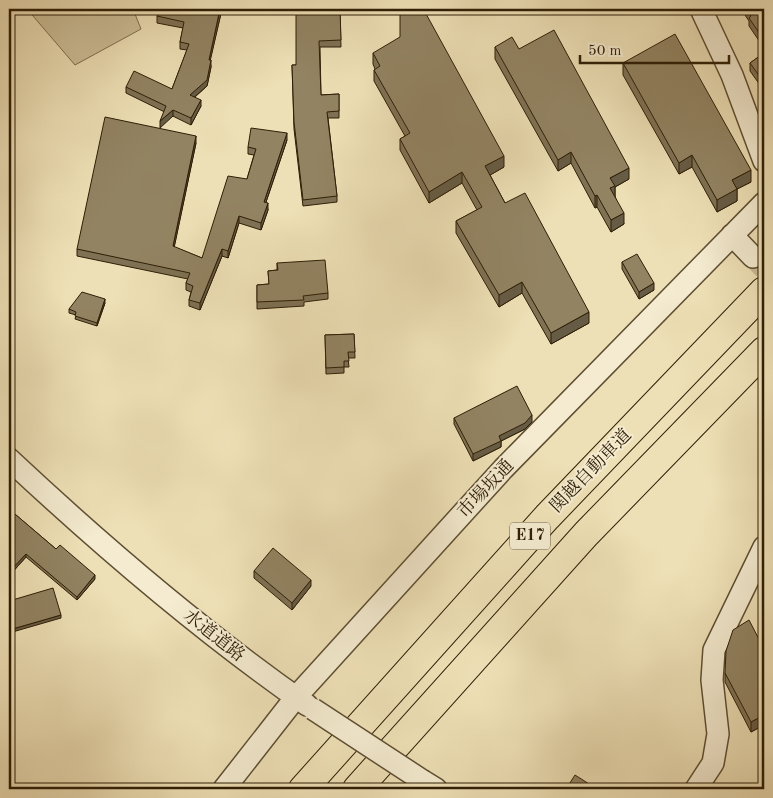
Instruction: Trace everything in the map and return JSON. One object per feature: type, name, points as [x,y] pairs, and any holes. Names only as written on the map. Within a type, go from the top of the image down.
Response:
[{"type":"highway","name":"関越自動車道","points":[[303,789],[547,517],[764,291]]},
{"type":"highway","name":"E17","points":[[357,789],[586,534],[764,352]]},
{"type":"street","points":[[701,9],[732,75],[764,161]]},
{"type":"street","name":"市場坂通","points":[[224,789],[305,703],[503,469],[764,202]]},
{"type":"street","points":[[732,235],[752,257]]},
{"type":"street","name":"水道道路","points":[[9,459],[85,530],[203,628],[305,703],[430,785]]},
{"type":"street","points":[[696,789],[713,763],[718,734],[712,680],[714,650],[764,547]]},
{"type":"shaded area","points":[[27,9],[133,9],[141,29],[75,65]]},
{"type":"building","points":[[158,9],[220,9],[209,60],[211,60],[207,80],[190,95],[201,100],[191,118],[173,110],[160,121],[166,106],[126,87],[134,71],[172,89],[189,44],[180,42],[184,22],[157,16]]},
{"type":"building","points":[[296,9],[340,9],[341,40],[319,41],[321,95],[339,94],[339,111],[327,112],[337,196],[303,200],[294,122],[292,65],[296,65]]},
{"type":"building","points":[[746,9],[764,9],[764,40],[749,18],[751,16]]},
{"type":"building","points":[[400,11],[425,12],[504,156],[485,166],[505,203],[525,193],[589,312],[551,333],[522,282],[499,295],[456,221],[482,207],[462,172],[429,192],[400,139],[410,133],[374,70],[380,66],[373,53],[400,37]]},
{"type":"building","points":[[554,30],[629,168],[610,178],[615,186],[610,188],[624,213],[611,220],[597,195],[595,196],[571,152],[558,160],[495,47],[512,37],[519,49]]},
{"type":"building","points":[[675,34],[751,170],[732,180],[737,189],[717,200],[692,155],[679,163],[623,63]]},
{"type":"building","points":[[764,53],[764,74],[760,77],[750,63]]},
{"type":"building","points":[[105,117],[196,136],[173,246],[202,258],[228,176],[247,179],[256,149],[248,147],[251,128],[287,133],[264,202],[268,203],[261,223],[239,216],[228,251],[222,249],[200,303],[189,300],[193,286],[186,283],[190,273],[77,249]]},
{"type":"building","points":[[637,254],[654,283],[639,292],[622,262]]},
{"type":"building","points":[[325,260],[328,293],[303,296],[304,300],[257,302],[257,285],[269,284],[268,271],[278,270],[277,263]]},
{"type":"building","points":[[82,292],[105,299],[97,323],[75,316],[76,312],[69,309]]},
{"type":"building","points":[[354,334],[355,352],[348,352],[349,361],[344,361],[344,367],[326,368],[325,335]]},
{"type":"building","points":[[517,386],[532,415],[525,423],[499,436],[501,441],[473,454],[454,418]]},
{"type":"building","points":[[9,509],[56,549],[60,545],[95,575],[77,597],[26,554],[9,572]]},
{"type":"building","points":[[273,548],[311,580],[292,603],[254,571]]},
{"type":"building","points":[[53,588],[61,615],[9,630],[9,601]]},
{"type":"building","points":[[749,620],[764,649],[764,715],[751,722],[725,673],[726,651],[733,630]]},
{"type":"building","points":[[575,775],[597,789],[566,789]]},
{"type":"tunnel","points":[[753,257],[764,269]]}]
